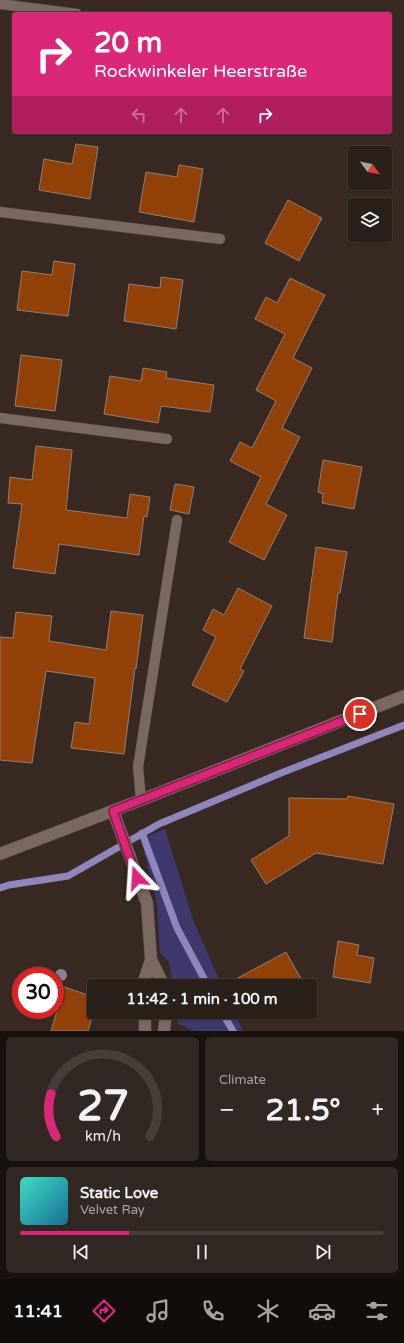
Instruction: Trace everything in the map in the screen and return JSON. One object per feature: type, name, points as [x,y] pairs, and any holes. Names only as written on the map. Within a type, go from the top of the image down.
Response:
[{"type":"main road","points":[[0,854],[142,800],[404,696]]},
{"type":"main road","points":[[113,811],[147,903],[151,960],[145,979]]},
{"type":"main road","points":[[151,960],[160,979]]},
{"type":"main road","points":[[145,1019],[145,1031]]},
{"type":"main road","points":[[164,1031],[165,1019]]},
{"type":"lane","points":[[0,4],[62,12]]},
{"type":"lane","points":[[0,212],[220,239]]},
{"type":"lane","points":[[0,418],[167,439]]},
{"type":"lane","points":[[142,800],[138,767],[177,520]]},
{"type":"shaded area","points":[[165,829],[193,920],[219,979],[172,979],[169,962],[160,953],[157,905],[141,839]]},
{"type":"shaded area","points":[[177,1019],[237,1019],[243,1031],[193,1031],[178,1024]]},
{"type":"building","points":[[76,144],[98,147],[90,199],[39,190],[44,159],[72,164]]},
{"type":"building","points":[[179,165],[203,169],[194,222],[139,212],[146,172],[177,177]]},
{"type":"building","points":[[288,200],[322,218],[299,261],[265,243]]},
{"type":"building","points":[[54,261],[75,264],[68,316],[17,310],[22,271],[52,275]]},
{"type":"building","points":[[161,277],[183,280],[176,329],[124,321],[129,284],[160,288]]},
{"type":"building","points":[[290,278],[325,295],[293,358],[312,368],[282,428],[300,437],[266,504],[287,515],[264,560],[229,542],[261,477],[230,461],[240,442],[252,448],[276,401],[256,390],[285,334],[255,319],[266,297],[277,303]]},
{"type":"building","points":[[21,355],[62,360],[55,411],[15,406]]},
{"type":"building","points":[[143,368],[167,372],[166,378],[214,385],[210,412],[161,406],[158,423],[104,414],[110,376],[141,381]]},
{"type":"building","points":[[36,446],[72,450],[66,510],[127,518],[130,494],[150,497],[147,517],[144,516],[139,555],[59,544],[55,574],[13,568],[22,504],[8,503],[10,477],[32,480]]},
{"type":"building","points":[[323,460],[362,467],[354,509],[322,503],[323,494],[318,492]]},
{"type":"building","points":[[175,484],[194,487],[189,514],[170,510]]},
{"type":"building","points":[[316,547],[347,552],[340,593],[338,593],[332,642],[304,638]]},
{"type":"building","points":[[238,588],[272,606],[240,669],[244,671],[227,702],[192,685],[216,637],[203,630],[213,609],[224,615]]},
{"type":"building","points":[[111,611],[143,615],[124,754],[71,748],[75,722],[89,724],[95,678],[46,671],[32,763],[0,760],[0,637],[13,638],[16,612],[52,616],[49,641],[106,650]]},
{"type":"building","points":[[348,796],[394,804],[383,864],[316,853],[266,884],[251,860],[289,836],[289,798],[347,799]]},
{"type":"building","points":[[338,941],[359,945],[357,955],[374,958],[370,983],[333,977]]},
{"type":"building","points":[[286,952],[301,979],[236,979]]},
{"type":"building","points":[[64,987],[87,995],[87,1019],[92,1019],[88,1031],[51,1031],[55,1019],[64,1019]]},
{"type":"waterway","points":[[0,888],[9,885],[68,876],[159,824],[281,773],[404,725]]},
{"type":"waterway","points":[[142,833],[177,928],[204,979]]},
{"type":"waterway","points":[[226,1019],[233,1031]]},
{"type":"route","points":[[137,878],[113,811],[360,714]]}]
